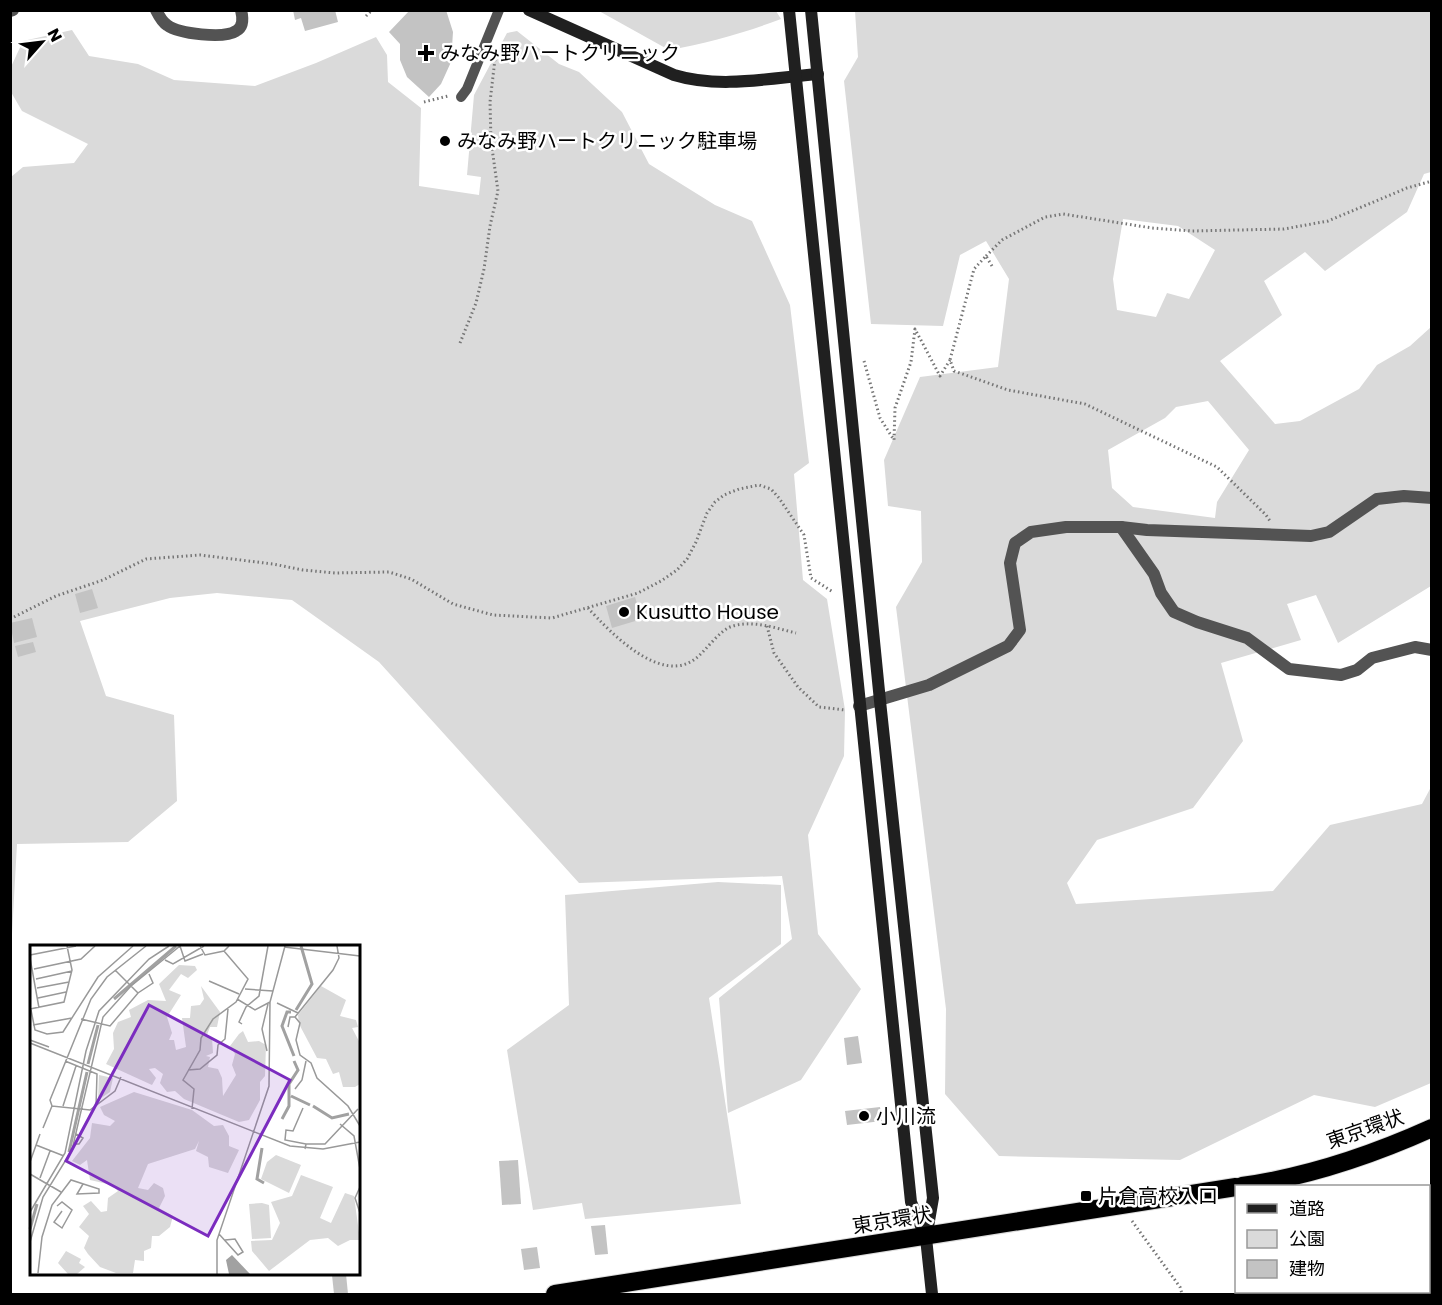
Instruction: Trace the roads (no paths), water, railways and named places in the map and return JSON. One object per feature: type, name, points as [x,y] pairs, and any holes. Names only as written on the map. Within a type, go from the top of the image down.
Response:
[{"type":"highway","name":"東京環状","points":[[1247,1185],[1319,1169],[1402,1142],[1431,1128]]},
{"type":"highway","name":"東京環状","points":[[555,1294],[926,1238],[1120,1204],[1235,1187]]},
{"type":"street","points":[[156,10],[168,26],[185,32],[203,34],[234,33],[239,30],[243,19],[241,10]]},
{"type":"street","points":[[529,10],[692,81],[725,82],[818,74]]},
{"type":"street","points":[[789,10],[911,1202],[926,1238]]},
{"type":"street","points":[[811,10],[880,701],[933,1198],[926,1238],[932,1294]]},
{"type":"street","points":[[859,706],[929,685],[1008,646],[1020,630],[1010,563],[1015,543],[1031,532],[1066,527],[1120,527],[1311,536],[1329,532],[1377,499],[1404,496],[1431,498]]},
{"type":"street","points":[[1120,527],[1154,574],[1161,593],[1174,612],[1247,638],[1288,669],[1341,675],[1357,670],[1371,658],[1415,647],[1431,650]]},
{"type":"lane","points":[[461,97],[467,89],[499,10]]},
{"type":"place","name":"みなみ野ハートクリニック","points":[[426,53]]},
{"type":"place","name":"みなみ野ハートクリニック駐車場","points":[[445,141]]},
{"type":"place","name":"Kusutto House","points":[[624,612]]},
{"type":"place","name":"小川流","points":[[864,1116]]},
{"type":"place","name":"片倉高校入口","points":[[1086,1196]]}]
